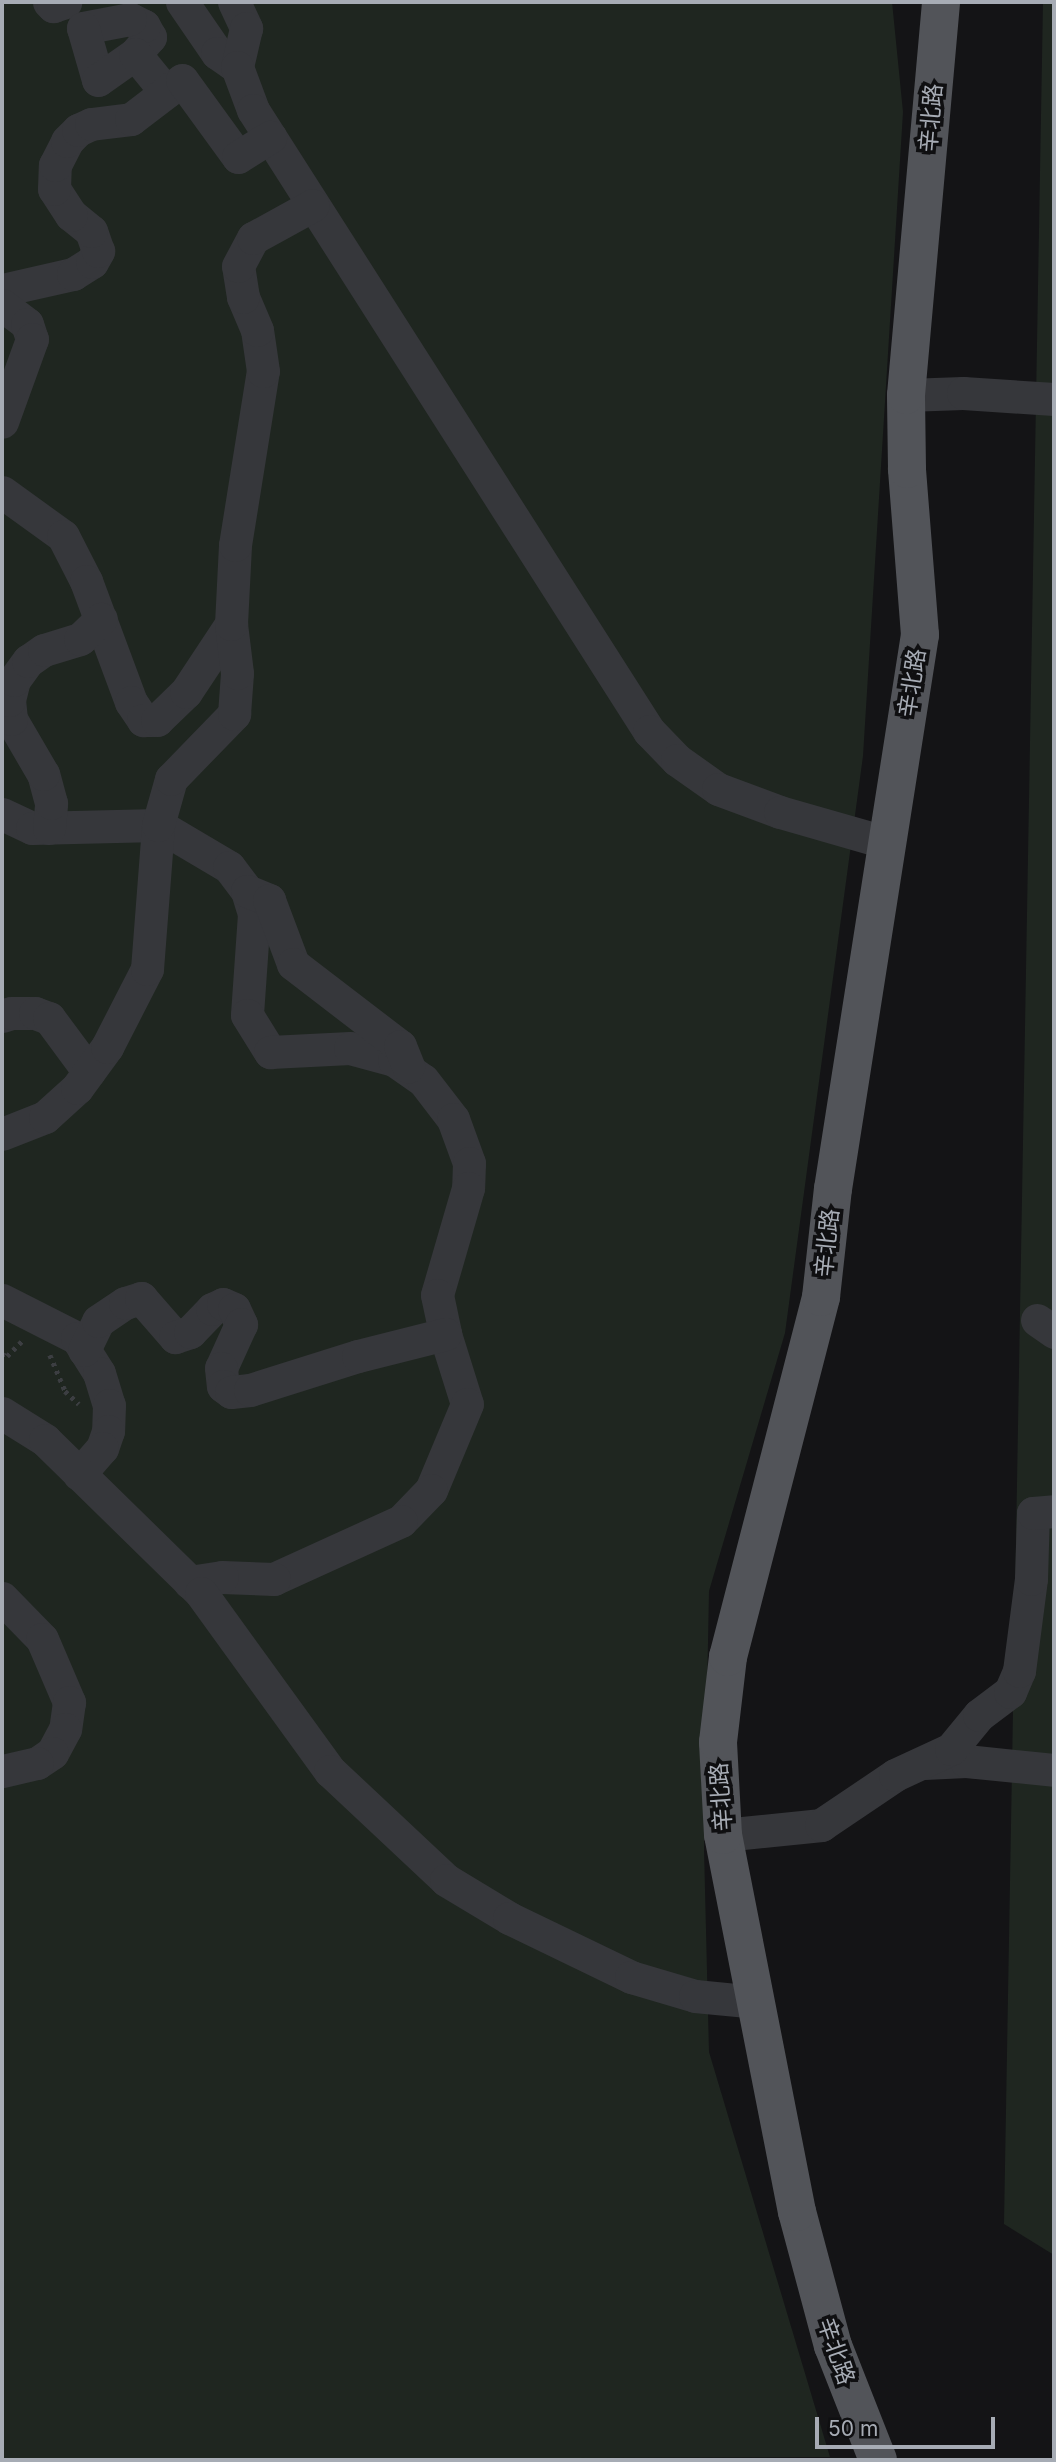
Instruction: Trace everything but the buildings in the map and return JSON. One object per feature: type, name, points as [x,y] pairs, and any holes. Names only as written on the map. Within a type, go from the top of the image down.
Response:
[{"type":"main road","name":"辛北路","points":[[878,2460],[833,2346],[813,2278],[775,2109],[723,1835],[718,1742],[726,1667],[821,1297],[833,1189],[920,635],[907,469],[906,395],[941,2]]},
{"type":"street","points":[[49,2],[53,6],[65,2]]},
{"type":"street","points":[[182,2],[217,53],[237,67]]},
{"type":"street","points":[[234,2],[246,28],[237,67],[253,110],[649,730],[677,760],[718,789],[780,812],[888,843]]},
{"type":"street","points":[[86,14],[130,19],[144,26],[150,37],[135,54],[98,80],[83,28],[86,14]]},
{"type":"street","points":[[135,54],[166,92]]},
{"type":"street","points":[[2,290],[73,274],[92,262],[97,251],[91,231],[62,204],[54,189],[55,164],[67,141],[78,130],[92,124],[131,119],[182,80],[238,157],[270,137]]},
{"type":"street","points":[[2,1134],[45,1117],[77,1088],[107,1047],[147,968],[158,825],[171,779],[234,714],[237,673],[231,624],[235,545],[263,372],[257,330],[243,297],[238,266],[253,238],[313,205]]},
{"type":"street","points":[[2,305],[27,324],[32,339],[2,422]]},
{"type":"street","points":[[906,395],[963,393],[1054,399]]},
{"type":"street","points":[[2,492],[63,536],[86,581],[131,702],[144,720],[157,720],[186,692],[231,624]]},
{"type":"street","points":[[49,828],[51,803],[43,774],[11,719],[9,700],[14,680],[28,661],[44,650],[80,639],[100,619]]},
{"type":"street","points":[[2,814],[32,828],[158,825],[229,867],[247,891],[254,914],[247,1015],[270,1052],[350,1048],[394,1060],[422,1080],[453,1119],[469,1163],[468,1188],[437,1295],[444,1334],[467,1404],[431,1490],[401,1521],[274,1579],[222,1577],[189,1582]]},
{"type":"street","points":[[247,891],[269,900],[293,964],[352,1012],[400,1046],[410,1072]]},
{"type":"street","points":[[2,1016],[35,1013],[49,1018],[89,1072]]},
{"type":"street","points":[[84,1350],[97,1321],[125,1303],[141,1298],[175,1337],[190,1332],[212,1309],[223,1304],[234,1309],[241,1324],[221,1368],[223,1386],[232,1392],[250,1390],[358,1356],[444,1334]]},
{"type":"street","points":[[2,1300],[77,1338],[99,1373],[110,1405],[108,1431],[102,1448],[79,1474]]},
{"type":"street","points":[[2,1413],[45,1440],[201,1593],[330,1771],[446,1880],[509,1918],[631,1977],[695,1996],[756,2002]]},
{"type":"street","points":[[723,1835],[821,1825],[895,1775],[951,1749],[979,1715],[1010,1692],[1019,1671],[1031,1579],[1033,1513],[1054,1511]]},
{"type":"street","points":[[2,1598],[42,1639],[69,1702],[65,1729],[52,1753],[37,1763],[2,1771]]},
{"type":"street","points":[[919,1764],[965,1761],[1054,1769]]},
{"type":"path","points":[[2,1354],[7,1356],[21,1341],[34,1345]]},
{"type":"path","points":[[47,1348],[65,1391],[108,1431]]},
{"type":"shaded area","points":[[2,2],[892,2],[903,112],[863,756],[785,1333],[709,1591],[704,1849],[709,2052],[830,2457],[2,2460]]},
{"type":"shaded area","points":[[1043,2],[1054,2],[1054,2255],[1004,2224]]}]
